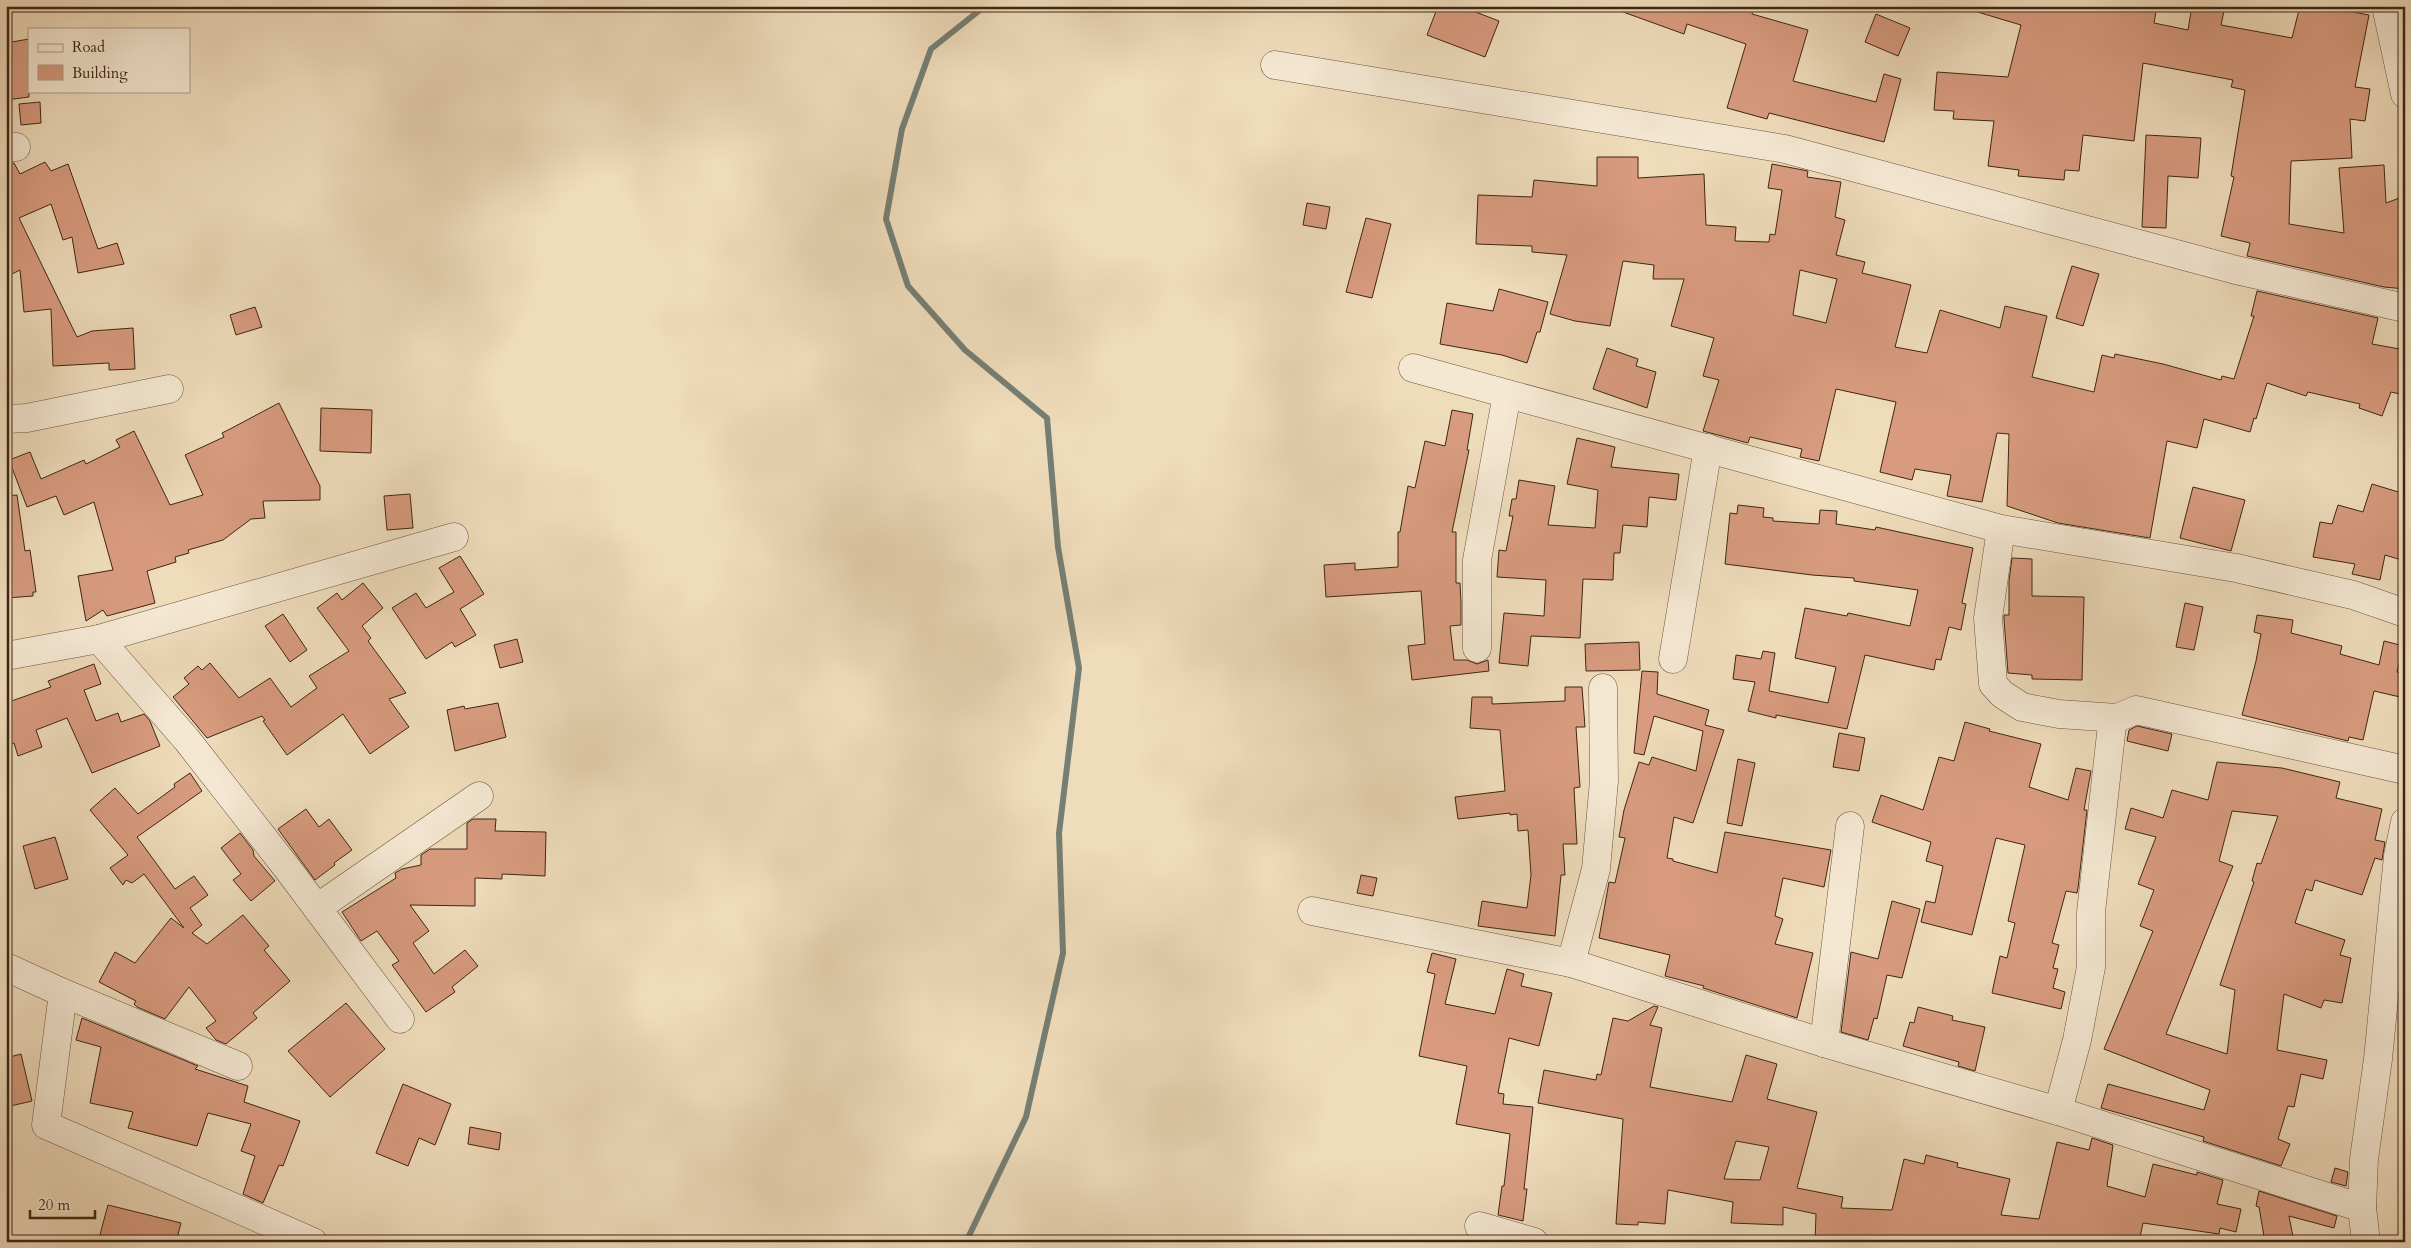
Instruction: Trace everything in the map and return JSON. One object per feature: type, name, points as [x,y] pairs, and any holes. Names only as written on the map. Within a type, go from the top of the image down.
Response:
[{"type":"street","points":[[2386,6],[2405,94]]},
{"type":"street","points":[[1275,65],[1785,149],[2236,270],[2405,308]]},
{"type":"street","points":[[1413,368],[2001,528],[2236,568],[2353,595],[2405,613]]},
{"type":"street","points":[[6,419],[27,418],[169,389]]},
{"type":"street","points":[[1477,648],[1477,560],[1507,394]]},
{"type":"street","points":[[1673,660],[1708,448]]},
{"type":"street","points":[[2001,528],[1988,618],[1993,684],[2002,694],[2022,707],[2059,714],[2117,718],[2136,710],[2405,770]]},
{"type":"street","points":[[6,656],[99,639],[454,537]]},
{"type":"street","points":[[99,639],[187,740],[400,1019]]},
{"type":"street","points":[[1571,963],[1596,869],[1604,781],[1603,688]]},
{"type":"street","points":[[2058,1111],[2077,1040],[2091,967],[2091,912],[2112,725],[2117,718]]},
{"type":"street","points":[[317,908],[479,796]]},
{"type":"street","points":[[2366,1242],[2362,1208],[2364,1158],[2378,1058],[2405,822]]},
{"type":"street","points":[[1824,1043],[1850,826]]},
{"type":"street","points":[[1312,911],[1571,963],[1824,1043],[2058,1111],[2362,1208]]},
{"type":"street","points":[[6,967],[63,993],[238,1066]]},
{"type":"street","points":[[63,993],[46,1125],[312,1242]]},
{"type":"street","points":[[1479,1226],[1534,1242]]},
{"type":"building","points":[[1438,6],[1460,6],[1499,21],[1485,57],[1427,35]]},
{"type":"building","points":[[1613,6],[1754,6],[1752,14],[1808,30],[1793,81],[1876,102],[1884,74],[1901,79],[1884,142],[1769,113],[1767,119],[1727,108],[1746,44],[1687,24],[1684,34],[1612,8]]},
{"type":"building","points":[[1974,6],[2157,6],[2154,23],[2188,30],[2192,6],[2225,6],[2221,25],[2292,38],[2300,6],[2332,6],[2332,8],[2369,15],[2355,87],[2370,89],[2365,121],[2350,119],[2352,158],[2291,161],[2289,224],[2344,233],[2339,168],[2384,165],[2386,203],[2405,196],[2405,251],[2403,267],[2405,267],[2405,289],[2384,287],[2247,256],[2250,243],[2221,236],[2234,177],[2231,176],[2245,90],[2231,87],[2233,80],[2143,63],[2134,141],[2083,135],[2079,171],[2065,170],[2064,180],[2018,176],[2019,170],[1988,166],[1994,121],[1953,119],[1954,111],[1934,110],[1937,72],[2008,77],[2021,25],[1974,11]]},
{"type":"building","points":[[1876,14],[1910,28],[1898,56],[1865,42]]},
{"type":"building","points":[[28,39],[29,97],[6,100],[6,68],[10,67],[6,43]]},
{"type":"building","points":[[40,102],[41,123],[21,125],[19,104]]},
{"type":"building","points":[[2146,135],[2201,138],[2198,178],[2168,176],[2166,228],[2142,227]]},
{"type":"building","points":[[1597,157],[1638,157],[1638,178],[1704,174],[1706,225],[1736,227],[1735,241],[1769,242],[1770,234],[1775,235],[1782,190],[1768,188],[1772,164],[1808,171],[1807,177],[1841,182],[1835,217],[1845,220],[1836,255],[1865,262],[1862,273],[1911,285],[1895,347],[1927,353],[1940,310],[2000,328],[2005,306],[2047,316],[2032,377],[2094,392],[2102,355],[2114,358],[2115,354],[2163,364],[2221,380],[2222,376],[2234,379],[2254,316],[2251,316],[2257,291],[2378,318],[2372,344],[2405,350],[2405,395],[2391,392],[2382,416],[2359,408],[2360,404],[2308,392],[2306,396],[2267,383],[2250,432],[2204,419],[2197,448],[2167,441],[2150,538],[2058,523],[2007,506],[2009,434],[1997,433],[1982,502],[1947,496],[1951,475],[1915,469],[1912,480],[1880,472],[1896,402],[1836,389],[1819,461],[1800,457],[1802,449],[1750,437],[1748,443],[1703,431],[1719,380],[1703,376],[1714,338],[1671,326],[1684,279],[1653,279],[1654,265],[1623,261],[1610,326],[1575,321],[1550,314],[1567,255],[1532,252],[1532,246],[1476,244],[1478,195],[1532,197],[1534,180],[1597,186]],"holes":[[[1800,270],[1837,279],[1826,323],[1793,315]]]},
{"type":"building","points":[[45,162],[51,171],[68,164],[98,249],[117,243],[124,264],[78,273],[72,237],[63,240],[51,204],[19,218],[77,337],[92,331],[133,328],[135,369],[109,370],[109,363],[53,366],[51,309],[24,312],[20,270],[6,277],[6,163],[14,163],[20,174]]},
{"type":"building","points":[[1307,203],[1330,207],[1326,229],[1303,225]]},
{"type":"building","points":[[1366,218],[1391,224],[1372,298],[1346,292]]},
{"type":"building","points":[[2072,266],[2099,274],[2083,326],[2056,318]]},
{"type":"building","points":[[1499,289],[1548,302],[1540,332],[1537,332],[1527,363],[1502,355],[1440,344],[1447,303],[1493,311]]},
{"type":"building","points":[[255,307],[262,327],[236,335],[230,315]]},
{"type":"building","points":[[1607,348],[1638,359],[1636,366],[1656,372],[1647,408],[1593,389]]},
{"type":"building","points":[[279,403],[320,486],[320,500],[263,501],[265,518],[251,519],[223,540],[188,550],[189,553],[175,557],[176,562],[147,571],[155,603],[107,616],[103,610],[86,621],[78,576],[113,570],[94,502],[64,515],[56,496],[27,507],[9,460],[30,452],[41,479],[84,460],[86,464],[120,447],[116,440],[134,431],[170,505],[203,495],[185,455],[224,437],[222,433]]},
{"type":"building","points":[[321,408],[372,410],[371,453],[320,451]]},
{"type":"building","points":[[1452,410],[1473,414],[1467,450],[1469,450],[1452,532],[1456,532],[1456,583],[1460,583],[1461,603],[1461,625],[1450,626],[1454,660],[1467,660],[1477,664],[1488,660],[1489,671],[1412,680],[1408,646],[1425,644],[1421,591],[1326,597],[1324,565],[1355,563],[1355,570],[1398,567],[1398,532],[1400,532],[1408,486],[1415,488],[1425,441],[1445,446]]},
{"type":"building","points":[[1577,438],[1615,447],[1611,467],[1679,474],[1676,500],[1649,497],[1647,527],[1623,525],[1620,553],[1614,553],[1613,580],[1583,579],[1580,638],[1531,636],[1528,666],[1499,663],[1504,613],[1544,616],[1546,580],[1497,577],[1499,550],[1506,551],[1513,516],[1509,516],[1512,499],[1516,499],[1519,480],[1555,486],[1548,525],[1595,528],[1598,490],[1567,484]]},
{"type":"building","points":[[2372,484],[2405,494],[2405,561],[2385,555],[2380,580],[2352,574],[2355,564],[2313,557],[2320,522],[2332,524],[2338,505],[2363,512]]},
{"type":"building","points":[[2193,487],[2245,500],[2231,551],[2180,538]]},
{"type":"building","points":[[410,494],[413,528],[387,530],[384,496]]},
{"type":"building","points":[[17,495],[25,551],[30,550],[36,592],[33,592],[33,596],[6,598],[6,496]]},
{"type":"building","points":[[1738,505],[1764,508],[1763,517],[1773,518],[1773,521],[1819,524],[1820,510],[1837,511],[1836,524],[1875,530],[1876,527],[1973,548],[1962,603],[1966,604],[1961,630],[1949,627],[1941,660],[1936,659],[1934,670],[1865,655],[1847,729],[1776,715],[1776,718],[1748,711],[1755,682],[1733,679],[1736,655],[1761,659],[1763,651],[1775,653],[1769,691],[1828,703],[1836,667],[1795,658],[1805,608],[1847,616],[1848,613],[1910,626],[1918,590],[1854,581],[1854,578],[1812,575],[1725,564],[1730,513],[1737,514]]},
{"type":"building","points":[[460,556],[484,594],[460,609],[476,635],[455,647],[452,642],[426,659],[392,608],[416,593],[426,608],[454,592],[439,568]]},
{"type":"building","points":[[2012,558],[2032,559],[2032,596],[2084,597],[2082,680],[2032,679],[2032,675],[2008,673],[2004,615],[2009,615],[2009,581]]},
{"type":"building","points":[[363,583],[383,608],[362,626],[371,638],[368,641],[406,693],[389,699],[409,727],[370,754],[343,714],[287,755],[263,721],[265,720],[262,716],[207,738],[173,697],[189,684],[184,678],[198,666],[202,670],[210,663],[239,698],[270,678],[291,707],[317,688],[309,676],[349,651],[317,608],[337,593],[342,600]]},
{"type":"building","points":[[2185,603],[2203,607],[2194,650],[2176,647]]},
{"type":"building","points":[[283,614],[307,650],[290,662],[265,626]]},
{"type":"building","points":[[2257,615],[2293,620],[2291,633],[2342,646],[2340,654],[2379,665],[2384,641],[2404,646],[2397,672],[2405,674],[2400,697],[2374,691],[2363,740],[2349,737],[2348,741],[2242,715],[2261,634],[2254,632]]},
{"type":"building","points":[[517,639],[523,662],[500,668],[494,645]]},
{"type":"building","points":[[1639,642],[1640,670],[1586,671],[1585,644]]},
{"type":"building","points":[[94,664],[101,684],[84,690],[96,721],[118,713],[121,722],[144,714],[150,721],[160,746],[92,773],[67,718],[36,730],[42,747],[18,756],[14,743],[6,746],[6,703],[51,687],[48,681]]},
{"type":"building","points":[[1642,671],[1658,672],[1657,694],[1709,710],[1705,725],[1724,730],[1693,823],[1674,817],[1667,858],[1717,873],[1725,832],[1831,850],[1824,887],[1783,878],[1775,916],[1783,919],[1775,944],[1813,953],[1797,1018],[1703,988],[1704,986],[1665,976],[1670,955],[1599,938],[1609,882],[1615,883],[1625,838],[1619,837],[1624,810],[1639,762],[1649,765],[1652,757],[1696,771],[1703,731],[1654,716],[1644,755],[1634,753]]},
{"type":"building","points":[[1565,687],[1582,687],[1585,727],[1576,727],[1580,787],[1574,788],[1577,844],[1563,844],[1565,875],[1561,875],[1555,936],[1478,926],[1482,901],[1527,908],[1531,875],[1528,830],[1518,831],[1517,814],[1510,815],[1510,813],[1458,819],[1455,797],[1505,791],[1500,730],[1470,728],[1472,697],[1492,697],[1492,704],[1565,701]]},
{"type":"building","points":[[498,703],[506,737],[455,751],[447,710],[464,706],[465,709]]},
{"type":"building","points":[[1965,722],[1990,729],[1989,731],[2041,744],[2029,787],[2068,800],[2076,768],[2091,771],[2084,810],[2087,810],[2077,893],[2066,891],[2052,943],[2059,945],[2053,968],[2058,969],[2053,988],[2065,992],[2061,1009],[1992,993],[2000,956],[2007,958],[2015,923],[2008,921],[2025,845],[1996,838],[1972,935],[1921,922],[1926,901],[1935,903],[1943,866],[1926,861],[1931,842],[1872,822],[1881,795],[1923,810],[1939,757],[1954,761]]},
{"type":"building","points":[[2137,726],[2172,734],[2168,751],[2127,741],[2129,730]]},
{"type":"building","points":[[1839,733],[1865,738],[1859,771],[1833,767]]},
{"type":"building","points":[[1738,759],[1755,763],[1742,826],[1727,823]]},
{"type":"building","points":[[2217,762],[2282,768],[2340,782],[2336,798],[2382,809],[2375,840],[2385,842],[2382,860],[2375,858],[2362,895],[2315,880],[2312,891],[2306,889],[2295,923],[2345,940],[2340,955],[2351,958],[2342,1003],[2324,1000],[2321,1008],[2284,994],[2277,1050],[2327,1060],[2323,1079],[2301,1074],[2294,1107],[2288,1106],[2278,1139],[2290,1144],[2281,1166],[2203,1141],[2204,1137],[2101,1108],[2108,1084],[2204,1110],[2210,1090],[2104,1049],[2153,931],[2140,926],[2154,890],[2138,884],[2156,837],[2125,829],[2131,808],[2163,818],[2172,790],[2208,800]],"holes":[[[2232,811],[2278,816],[2261,864],[2257,863],[2252,881],[2254,882],[2220,985],[2235,990],[2227,1054],[2166,1034],[2233,866],[2219,861]]]},
{"type":"building","points":[[190,773],[202,791],[137,837],[175,889],[194,876],[208,895],[190,908],[202,925],[192,933],[207,944],[243,915],[269,946],[264,950],[290,981],[253,1013],[257,1018],[226,1044],[216,1040],[206,1028],[216,1021],[189,987],[165,1019],[137,1007],[134,1004],[136,1001],[99,982],[115,952],[135,963],[171,918],[184,928],[144,874],[132,883],[126,880],[123,885],[110,868],[128,855],[90,810],[115,788],[138,814],[175,787],[174,784]]},
{"type":"building","points":[[306,809],[319,827],[329,819],[352,850],[315,880],[278,829]]},
{"type":"building","points":[[473,819],[496,819],[495,831],[546,832],[545,876],[502,874],[502,879],[475,878],[475,906],[410,905],[429,931],[413,943],[434,974],[465,950],[478,966],[452,987],[455,992],[426,1012],[392,965],[399,961],[377,931],[361,941],[342,912],[396,878],[395,873],[402,869],[421,865],[421,855],[430,849],[467,849],[467,823]]},
{"type":"building","points":[[240,833],[253,850],[254,856],[275,881],[251,901],[233,880],[241,874],[221,848]]},
{"type":"building","points":[[55,837],[68,879],[35,889],[23,846]]},
{"type":"building","points":[[1361,875],[1377,878],[1373,896],[1357,893]]},
{"type":"building","points":[[1892,901],[1920,909],[1902,978],[1887,975],[1877,1019],[1874,1018],[1868,1040],[1841,1032],[1851,952],[1878,959]]},
{"type":"building","points":[[1432,953],[1456,959],[1445,1004],[1495,1014],[1507,969],[1524,974],[1521,986],[1552,993],[1539,1046],[1509,1038],[1498,1093],[1504,1094],[1503,1104],[1533,1107],[1524,1189],[1527,1189],[1523,1221],[1498,1215],[1502,1186],[1504,1186],[1510,1134],[1456,1124],[1467,1066],[1419,1056],[1435,974],[1427,972]]},
{"type":"building","points":[[346,1003],[385,1049],[330,1097],[288,1051]]},
{"type":"building","points":[[1654,1006],[1658,1007],[1650,1025],[1662,1028],[1650,1087],[1732,1102],[1746,1055],[1777,1064],[1767,1099],[1817,1112],[1797,1188],[1843,1197],[1841,1208],[1892,1210],[1904,1159],[1924,1164],[1926,1155],[1958,1163],[1957,1167],[2010,1179],[2001,1215],[2039,1219],[2057,1142],[2089,1150],[2092,1138],[2113,1145],[2107,1186],[2145,1197],[2153,1164],[2197,1175],[2197,1172],[2223,1180],[2217,1204],[2241,1209],[2236,1232],[2220,1228],[2219,1234],[2143,1223],[2139,1242],[1951,1242],[1951,1238],[1894,1237],[1893,1242],[1815,1242],[1816,1214],[1783,1207],[1783,1225],[1731,1223],[1733,1202],[1668,1190],[1665,1224],[1638,1222],[1638,1225],[1616,1224],[1623,1119],[1538,1103],[1544,1070],[1596,1080],[1597,1074],[1601,1075],[1613,1018],[1628,1021]],"holes":[[[1736,1141],[1769,1147],[1760,1180],[1724,1179]]]},
{"type":"building","points":[[1918,1007],[1953,1016],[1952,1020],[1985,1027],[1975,1071],[1958,1066],[1959,1062],[1903,1046],[1910,1022],[1914,1023]]},
{"type":"building","points":[[82,1018],[198,1066],[195,1069],[248,1086],[244,1102],[300,1121],[283,1166],[279,1165],[263,1203],[243,1194],[255,1156],[241,1151],[251,1124],[208,1113],[197,1146],[128,1128],[133,1112],[90,1103],[101,1047],[76,1040]]},
{"type":"building","points":[[21,1054],[32,1101],[6,1107],[6,1058]]},
{"type":"building","points":[[403,1084],[451,1104],[435,1145],[419,1138],[408,1166],[376,1153]]},
{"type":"building","points":[[470,1127],[501,1133],[499,1150],[468,1144]]},
{"type":"building","points":[[2335,1168],[2348,1172],[2346,1186],[2331,1182]]},
{"type":"building","points":[[2259,1191],[2337,1216],[2334,1228],[2289,1216],[2294,1242],[2265,1242],[2259,1207],[2256,1206]]},
{"type":"building","points":[[108,1205],[181,1223],[176,1242],[98,1242]]},
{"type":"waterway","points":[[966,1242],[1026,1117],[1063,953],[1059,833],[1079,668],[1058,547],[1047,418],[965,350],[908,286],[886,219],[902,129],[931,49],[985,6]]}]
